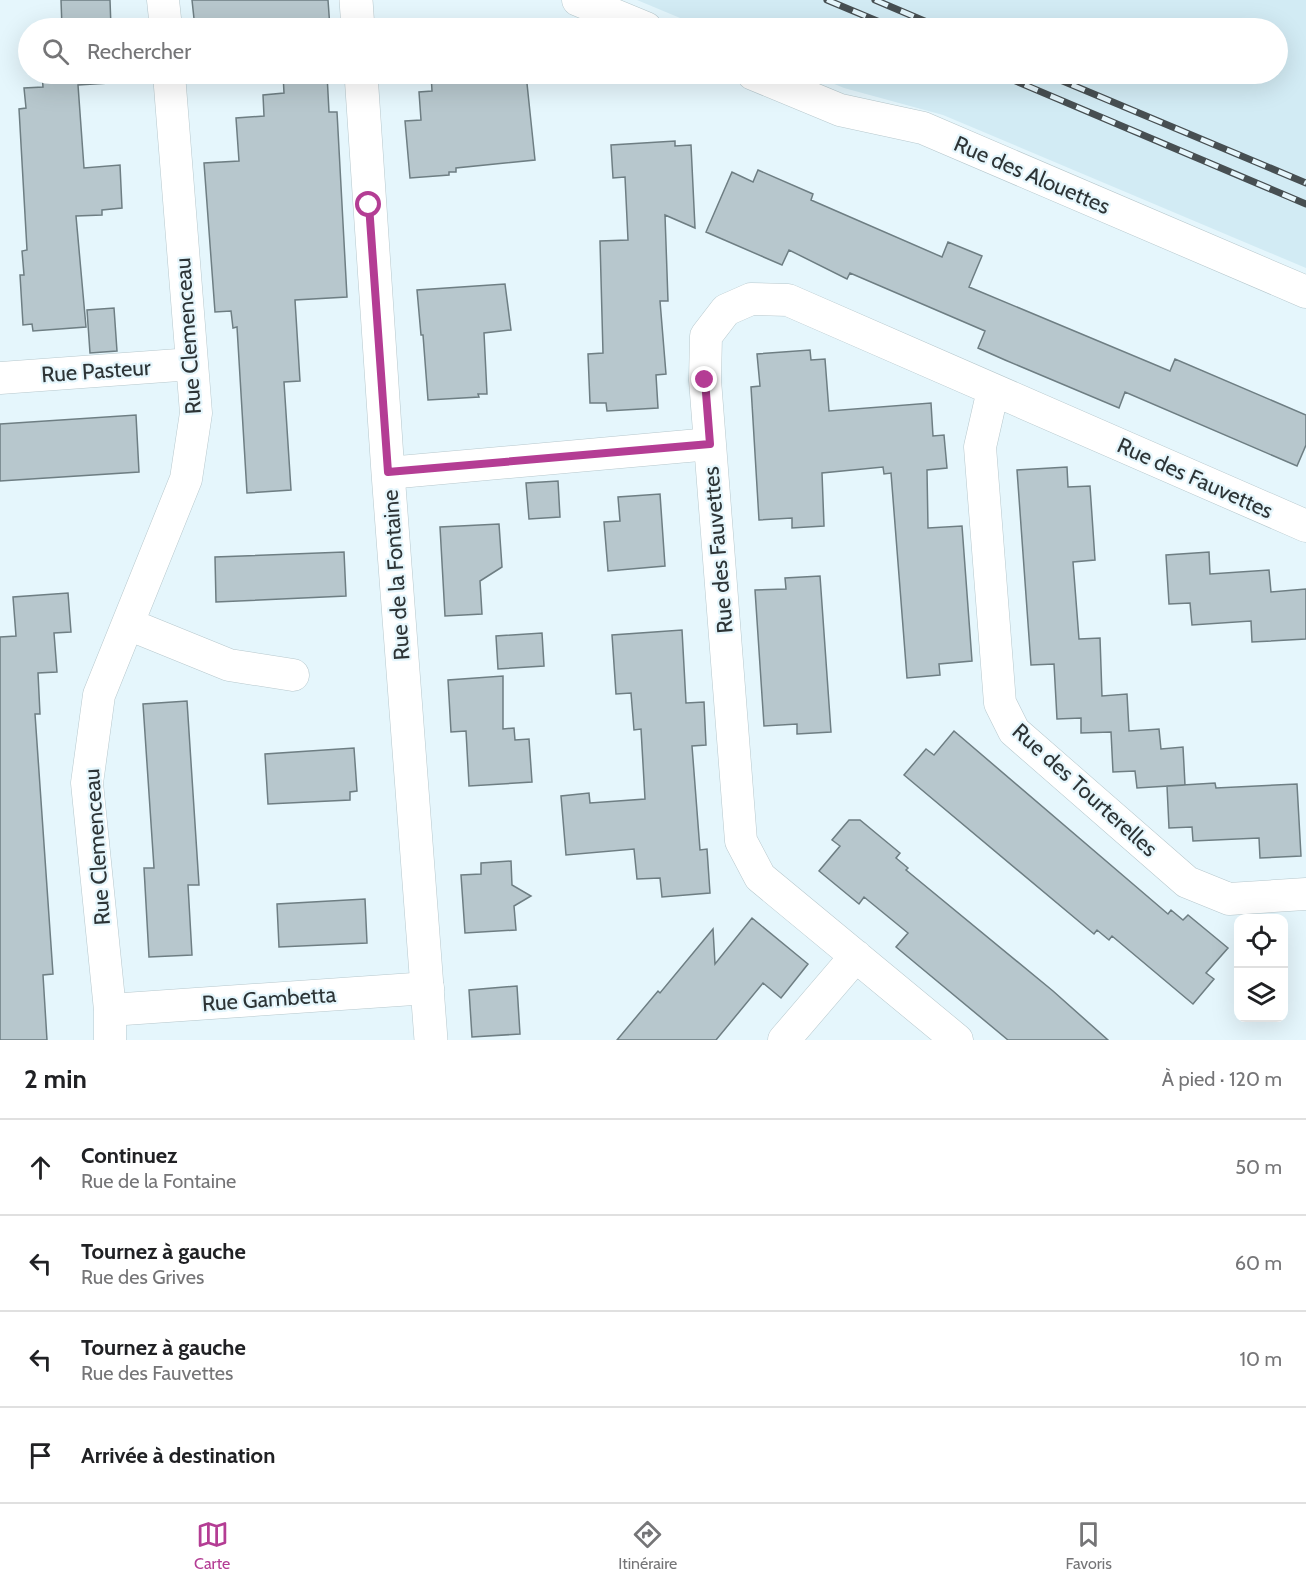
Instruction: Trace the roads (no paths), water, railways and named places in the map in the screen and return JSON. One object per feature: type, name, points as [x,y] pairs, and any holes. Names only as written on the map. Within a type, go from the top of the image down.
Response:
[{"type":"street","points":[[163,0],[165,18]]},
{"type":"street","points":[[356,0],[357,18]]},
{"type":"street","points":[[578,0],[622,18]]},
{"type":"street","name":"Rue Clemenceau","points":[[110,1025],[87,783],[99,695],[186,478],[196,413],[170,84]]},
{"type":"street","name":"Rue de la Fontaine","points":[[362,84],[388,472],[431,1040]]},
{"type":"street","name":"Rue des Alouettes","points":[[777,84],[840,110],[923,128],[1306,292]]},
{"type":"street","name":"Rue des Fauvettes","points":[[957,1040],[760,877],[741,841],[705,380],[706,336],[726,310],[751,300],[788,300],[1306,526]]},
{"type":"street","name":"Rue Pasteur","points":[[0,378],[192,364]]},
{"type":"street","name":"Rue des Tourterelles","points":[[993,390],[980,447],[1000,704],[1014,731],[1187,882],[1229,899],[1306,894]]},
{"type":"street","points":[[388,472],[710,444]]},
{"type":"street","points":[[129,624],[229,665],[293,675]]},
{"type":"street","points":[[784,1040],[856,957]]},
{"type":"street","name":"Rue Gambetta","points":[[110,1025],[428,988]]},
{"type":"railway","points":[[827,0],[870,18]]},
{"type":"railway","points":[[875,0],[917,18]]},
{"type":"railway","points":[[1023,84],[1306,204]]},
{"type":"railway","points":[[1070,84],[1306,183]]}]
